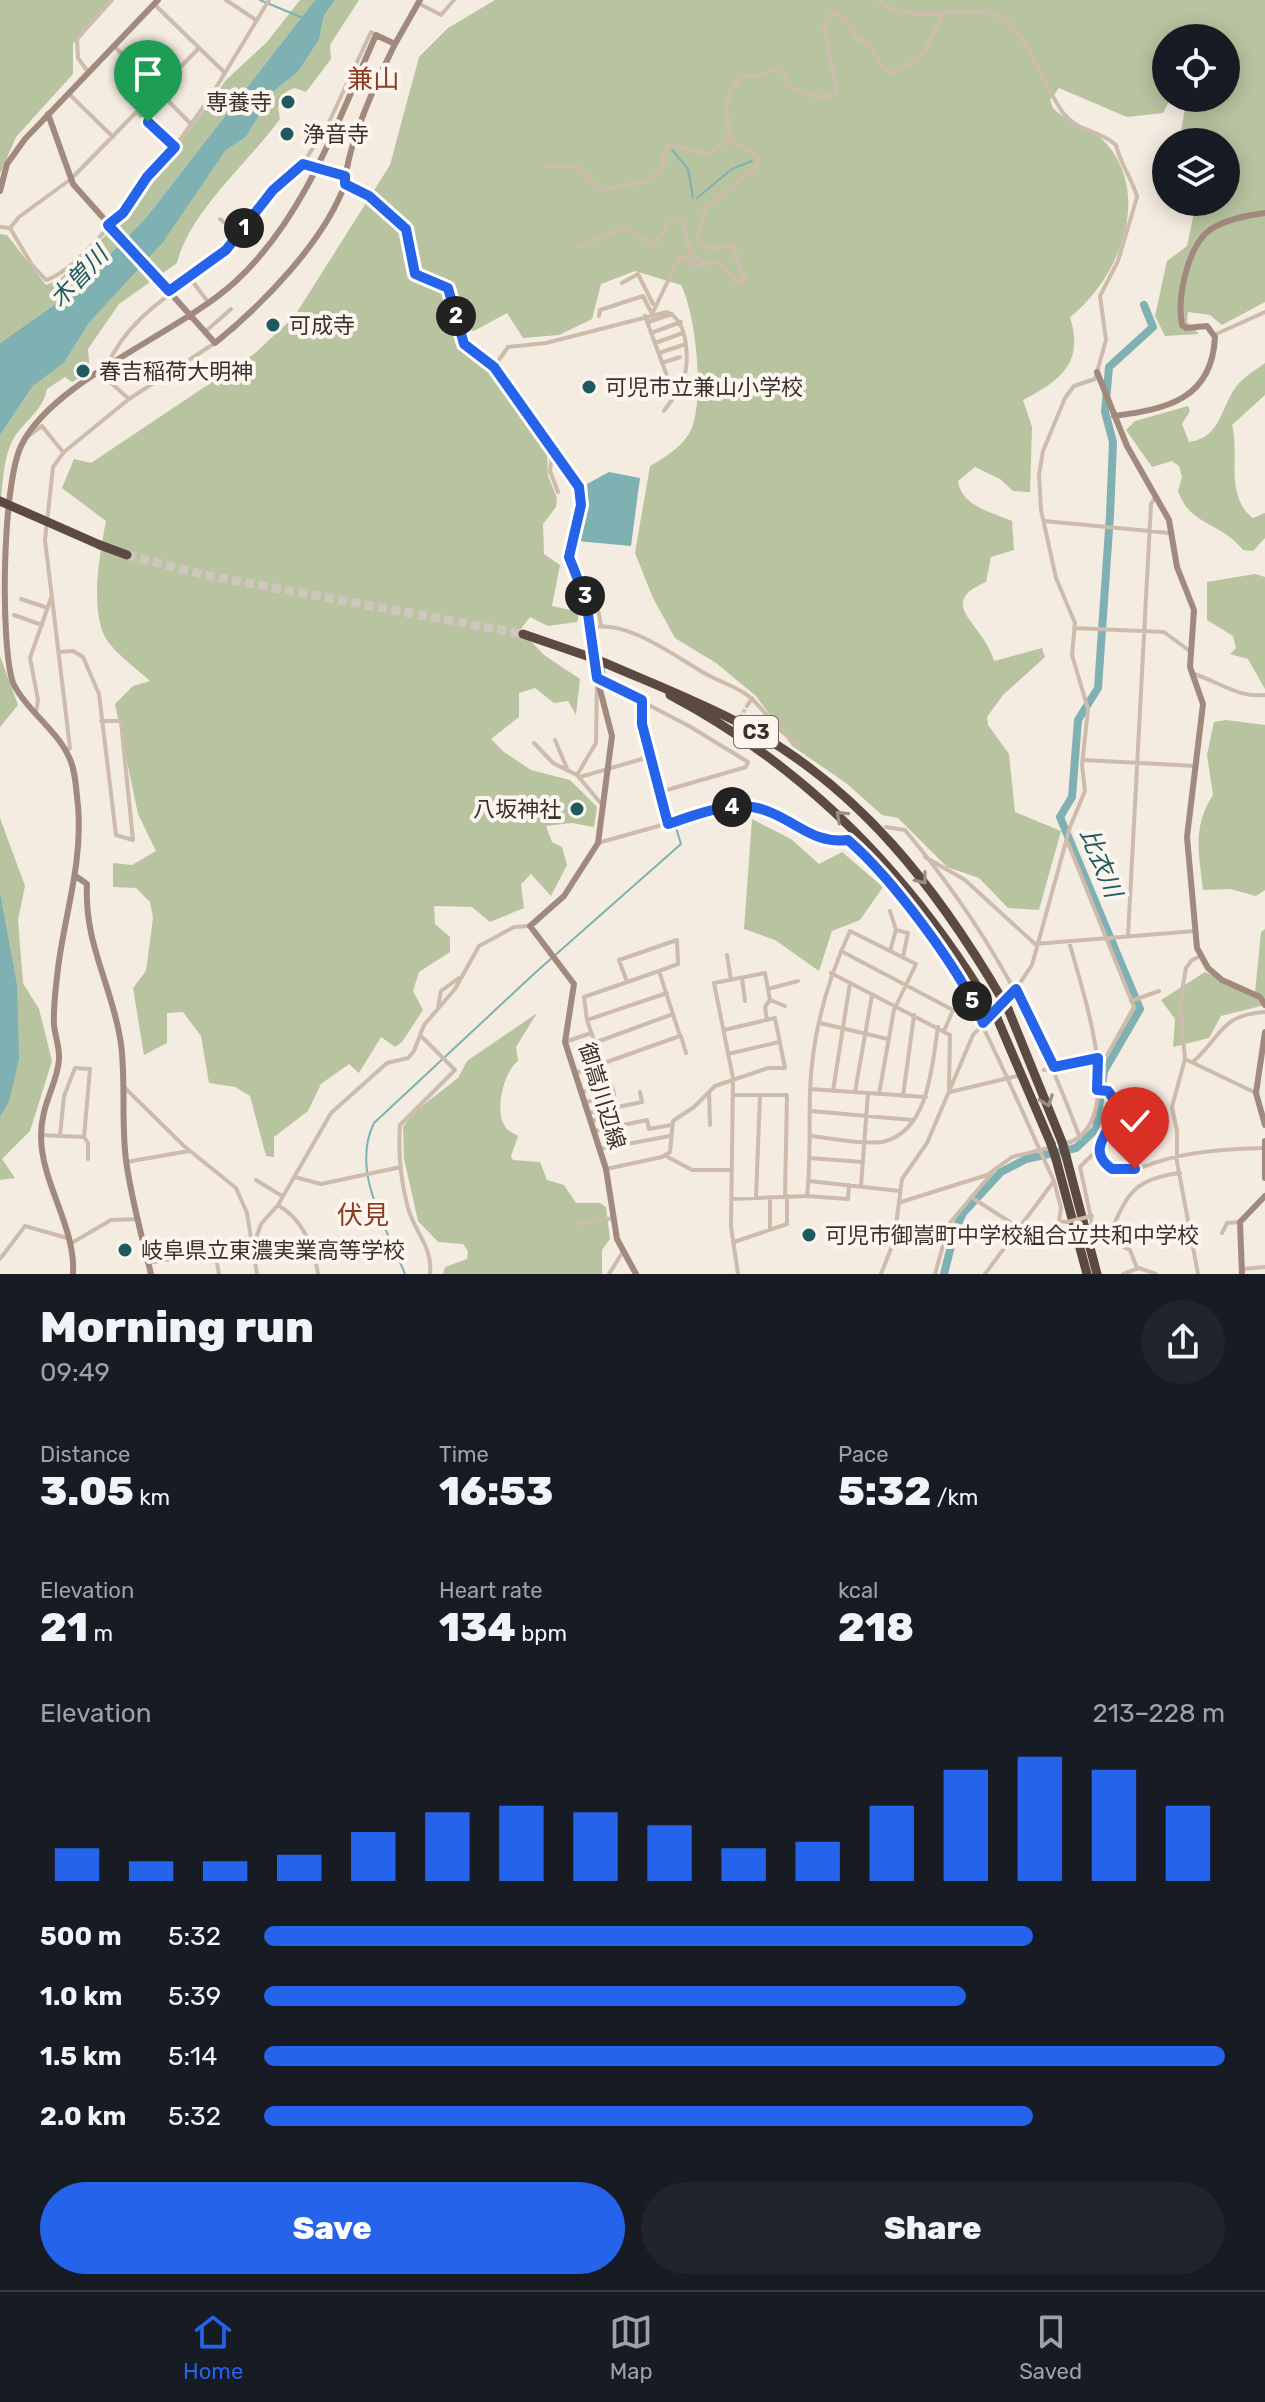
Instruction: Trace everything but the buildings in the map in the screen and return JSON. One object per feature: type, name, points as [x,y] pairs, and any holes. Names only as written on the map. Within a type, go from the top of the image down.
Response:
[{"type":"highway","points":[[0,501],[127,555]]},
{"type":"highway","name":"C3","points":[[523,634],[605,663],[745,726],[831,783],[878,827],[957,924],[1005,1004],[1056,1143],[1097,1274]]},
{"type":"highway","name":"C3","points":[[624,671],[740,736],[844,818],[929,913],[994,1014],[1056,1143]]},
{"type":"highway","name":"C3","points":[[1061,1158],[1087,1274]]},
{"type":"main road","points":[[0,191],[7,164],[48,114],[156,2]]},
{"type":"main road","points":[[48,114],[71,179],[108,225],[215,343],[278,285],[324,221],[345,180],[374,88],[419,2]]},
{"type":"main road","points":[[73,1274],[68,1242],[43,1165],[41,1135],[45,1101],[59,1059],[54,1024],[58,969],[67,907],[77,877],[78,809],[72,765],[66,750],[35,715],[13,683],[4,644],[8,493],[14,461],[26,437],[46,411],[103,370],[208,303],[255,262],[282,229],[315,169],[376,35],[395,44]]},
{"type":"main road","points":[[345,180],[369,196],[406,229],[415,274],[448,288],[461,340],[494,367],[579,487],[581,505],[569,557],[586,600],[597,678],[612,736],[610,766],[598,843],[564,896],[530,926]]},
{"type":"main road","points":[[1114,416],[1164,408],[1195,390],[1213,357],[1214,335],[1207,326],[1186,328],[1182,325],[1178,308],[1195,253],[1208,231],[1243,217],[1265,213]]},
{"type":"main road","points":[[1097,372],[1127,446],[1156,495],[1173,533],[1177,567],[1194,610],[1192,674],[1203,704],[1187,837],[1195,931],[1201,956],[1222,980],[1260,997],[1265,1005]]},
{"type":"main road","points":[[77,877],[87,884],[86,916],[99,971],[115,1015],[123,1086],[126,1162],[151,1274]]},
{"type":"main road","name":"御嵩川辺線","points":[[530,926],[574,984],[565,1042],[606,1169],[622,1253],[636,1274]]},
{"type":"main road","points":[[1265,1032],[1256,1093],[1265,1125]]},
{"type":"main road","points":[[1264,1145],[1265,1178]]},
{"type":"main road","points":[[1242,1271],[1240,1222],[1265,1196]]},
{"type":"street","points":[[88,72],[78,58],[77,39],[112,0]]},
{"type":"street","points":[[226,0],[234,9],[256,20]]},
{"type":"street","points":[[10,228],[32,265],[46,280],[76,259],[123,213],[147,177],[192,125],[269,0]]},
{"type":"street","points":[[419,2],[441,15],[454,0]]},
{"type":"street","points":[[877,0],[893,11],[909,14],[978,9],[1001,17],[1011,25],[1065,116],[1082,129],[1116,145],[1121,168],[1135,187],[1137,197],[1125,244],[1100,296],[1106,340],[1095,379],[1069,391],[1043,451],[1039,492],[1056,578],[1074,628],[1072,655],[1088,709],[1083,760],[1085,791],[1067,841],[1032,965],[1016,989],[973,1035],[927,1143],[902,1179],[894,1241],[881,1274]]},
{"type":"street","points":[[156,2],[198,49],[224,72]]},
{"type":"street","points":[[729,140],[724,115],[726,99],[743,76],[756,76],[779,68],[784,72],[787,86],[812,98],[837,94],[824,26],[832,12],[846,19],[850,31],[871,47],[883,68],[894,74],[924,53],[944,11]]},
{"type":"street","points":[[129,399],[103,370],[119,342],[169,291],[190,278],[239,235],[273,190],[303,164],[330,120],[371,32],[376,35]]},
{"type":"street","points":[[113,45],[192,125]]},
{"type":"street","points":[[10,228],[19,217],[71,179],[198,49]]},
{"type":"street","points":[[68,93],[113,137]]},
{"type":"street","points":[[137,112],[175,147]]},
{"type":"street","points":[[545,166],[577,167],[599,190],[639,184],[660,172],[669,145],[709,154],[729,140]]},
{"type":"street","points":[[652,314],[679,258],[686,258],[697,267],[718,260],[737,283],[746,280],[737,263],[734,244],[708,249],[701,245],[697,236],[706,208],[760,163],[753,152],[729,140]]},
{"type":"street","points":[[303,164],[345,180]]},
{"type":"street","points":[[579,247],[624,227],[654,246],[669,223],[678,218],[683,221],[690,252],[704,264]]},
{"type":"street","points":[[220,219],[239,235]]},
{"type":"street","points":[[0,227],[10,228]]},
{"type":"street","points":[[622,283],[638,274],[654,306]]},
{"type":"street","points":[[190,278],[208,303]]},
{"type":"street","points":[[599,316],[600,310],[643,296],[652,314]]},
{"type":"street","points":[[205,332],[231,309]]},
{"type":"street","points":[[1214,335],[1265,312]]},
{"type":"street","points":[[494,367],[508,347],[546,343],[652,314],[672,313],[681,322],[684,333],[682,383],[664,411]]},
{"type":"street","points":[[648,322],[672,313]]},
{"type":"street","points":[[645,316],[672,400]]},
{"type":"street","points":[[651,333],[681,322]]},
{"type":"street","points":[[655,343],[684,333]]},
{"type":"street","points":[[66,750],[70,748],[45,540],[53,467],[64,452],[129,399],[215,343]]},
{"type":"street","points":[[659,353],[684,345]]},
{"type":"street","points":[[662,363],[680,357]]},
{"type":"street","points":[[26,437],[42,426],[64,452]]},
{"type":"street","points":[[553,449],[550,471],[558,492]]},
{"type":"street","points":[[1128,936],[1151,504],[1156,495]]},
{"type":"street","points":[[1043,521],[1173,533]]},
{"type":"street","points":[[594,586],[601,626]]},
{"type":"street","points":[[35,715],[38,700],[30,658],[43,625],[45,607],[52,595]]},
{"type":"street","points":[[21,599],[45,607]]},
{"type":"street","points":[[14,615],[43,625]]},
{"type":"street","points":[[591,628],[601,626],[649,641],[752,698],[779,732],[800,745]]},
{"type":"street","points":[[1074,628],[1167,634],[1191,652]]},
{"type":"street","points":[[59,652],[73,651],[83,657],[99,694],[101,721],[116,835],[133,840],[121,721],[101,721]]},
{"type":"street","points":[[1192,674],[1213,679],[1234,693],[1265,695]]},
{"type":"street","points":[[578,776],[596,743],[597,678],[689,726],[748,762],[746,767],[660,792]]},
{"type":"street","points":[[747,706],[752,698]]},
{"type":"street","points":[[642,700],[642,724],[668,824]]},
{"type":"street","points":[[555,740],[568,771]]},
{"type":"street","points":[[534,743],[553,763],[578,776],[604,808]]},
{"type":"street","points":[[578,776],[649,757]]},
{"type":"street","points":[[1083,760],[1196,766]]},
{"type":"street","points":[[598,843],[714,808],[741,806],[772,812],[821,839],[856,838]]},
{"type":"street","points":[[886,827],[898,826],[905,830],[970,912],[1016,989],[1054,1067],[1080,1138]]},
{"type":"street","points":[[848,840],[878,868],[964,988],[1010,1078],[1054,1181],[1061,1208],[1059,1221],[1092,1216]]},
{"type":"street","points":[[1067,841],[1131,1001],[1132,1016],[1099,1069]]},
{"type":"street","points":[[925,857],[965,880],[1013,927],[1038,945],[1195,931]]},
{"type":"street","points":[[890,911],[896,930],[890,951]]},
{"type":"street","points":[[251,1245],[331,1113],[387,1063],[408,1058],[479,946],[514,927],[530,926]]},
{"type":"street","points":[[896,930],[908,933],[903,958]]},
{"type":"street","points":[[807,1196],[810,1089],[820,1023],[831,973],[850,931],[916,964],[895,1006],[879,1094]]},
{"type":"street","points":[[602,1064],[587,1020],[584,997],[659,971],[678,964],[677,940],[619,960],[627,982]]},
{"type":"street","points":[[935,1274],[949,1224],[994,1171],[1012,1157],[1076,1142],[1096,1114],[1098,1058],[1069,941]]},
{"type":"street","points":[[841,951],[953,1010],[944,1031]]},
{"type":"street","points":[[727,955],[731,980]]},
{"type":"street","points":[[1198,1274],[1177,1157],[1172,1107],[1185,1059],[1180,1005],[1186,968],[1192,960],[1201,956]]},
{"type":"street","points":[[659,971],[686,1053]]},
{"type":"street","points":[[738,1274],[731,1199],[733,1078],[714,983],[765,973],[770,1000],[765,1007],[767,1020]]},
{"type":"street","points":[[831,973],[938,1027],[953,1039],[950,1092]]},
{"type":"street","points":[[438,1009],[441,991],[461,977]]},
{"type":"street","points":[[742,978],[745,1001]]},
{"type":"street","points":[[768,989],[798,981]]},
{"type":"street","points":[[833,1091],[850,983]]},
{"type":"street","points":[[1131,1001],[1159,991]]},
{"type":"street","points":[[587,1020],[667,993]]},
{"type":"street","points":[[855,1092],[872,995]]},
{"type":"street","points":[[770,1000],[785,1006]]},
{"type":"street","points":[[1194,1061],[1212,1045],[1223,1024],[1242,1013],[1265,1012]]},
{"type":"street","points":[[594,1043],[673,1014]]},
{"type":"street","points":[[903,1096],[914,1015]]},
{"type":"street","points":[[594,1131],[647,1120],[649,1129],[672,1125],[709,1092],[733,1078],[768,1068],[784,1070],[775,1018],[723,1030]]},
{"type":"street","points":[[820,1023],[888,1039]]},
{"type":"street","points":[[811,1136],[885,1141],[912,1120],[926,1097],[938,1027]]},
{"type":"street","points":[[565,1042],[591,1033]]},
{"type":"street","points":[[420,1035],[455,1070],[400,1125],[401,1167],[409,1210],[427,1242],[430,1274]]},
{"type":"street","points":[[576,1073],[680,1036]]},
{"type":"street","points":[[728,1054],[779,1042]]},
{"type":"street","points":[[1044,1070],[1098,1058]]},
{"type":"street","points":[[1185,1059],[1256,1093]]},
{"type":"street","points":[[60,1136],[64,1096],[75,1068],[90,1069],[84,1137],[88,1143],[88,1159]]},
{"type":"street","points":[[950,1092],[1017,1076]]},
{"type":"street","points":[[123,1086],[189,1151],[224,1175],[236,1188],[247,1213],[257,1274]]},
{"type":"street","points":[[582,1092],[612,1086],[625,1144]]},
{"type":"street","points":[[810,1089],[926,1097]]},
{"type":"street","points":[[1097,1090],[1108,1091],[1118,1105],[1117,1114],[1101,1135],[1100,1147],[1106,1165],[1116,1171],[1177,1157],[1264,1145]]},
{"type":"street","points":[[588,1113],[642,1102],[640,1092]]},
{"type":"street","points":[[709,1092],[710,1125]]},
{"type":"street","points":[[861,1186],[868,1093]]},
{"type":"street","points":[[733,1095],[787,1095],[787,1224],[734,1242]]},
{"type":"street","points":[[756,1197],[760,1095]]},
{"type":"street","points":[[585,1102],[615,1097]]},
{"type":"street","points":[[811,1111],[912,1120]]},
{"type":"street","points":[[591,1121],[619,1115]]},
{"type":"street","points":[[606,1169],[670,1152],[672,1125]]},
{"type":"street","points":[[41,1135],[84,1137]]},
{"type":"street","points":[[600,1149],[670,1136]]},
{"type":"street","points":[[1100,1147],[1080,1167],[1094,1232],[1130,1250],[1137,1268],[1156,1274]]},
{"type":"street","points":[[126,1162],[189,1151]]},
{"type":"street","points":[[665,1155],[692,1170],[732,1170]]},
{"type":"street","points":[[810,1158],[862,1162]]},
{"type":"street","points":[[295,1177],[321,1184],[401,1167]]},
{"type":"street","points":[[901,1202],[994,1171]]},
{"type":"street","points":[[1107,1239],[1129,1193],[1152,1176],[1180,1173]]},
{"type":"street","points":[[256,1180],[282,1196]]},
{"type":"street","points":[[809,1181],[900,1191]]},
{"type":"street","points":[[985,1274],[1054,1181]]},
{"type":"street","points":[[731,1199],[786,1196],[848,1199],[849,1185]]},
{"type":"street","points":[[770,1197],[770,1229]]},
{"type":"street","points":[[971,1197],[1021,1229]]},
{"type":"street","points":[[278,1205],[293,1213],[304,1231],[316,1258],[318,1274]]},
{"type":"street","points":[[576,1224],[614,1218]]},
{"type":"street","points":[[0,1259],[25,1226],[68,1242],[111,1220],[139,1219]]},
{"type":"street","points":[[1222,1233],[1227,1223],[1240,1222]]},
{"type":"street","points":[[148,1263],[251,1245]]},
{"type":"street","points":[[215,1252],[219,1274]]},
{"type":"street","points":[[609,1274],[622,1253]]},
{"type":"street","points":[[1242,1271],[1265,1267]]},
{"type":"street","points":[[1123,1274],[1137,1268]]},
{"type":"green space","points":[[0,0],[109,0],[73,44],[73,74],[16,137],[0,174]]},
{"type":"green space","points":[[300,0],[315,0],[145,219],[74,291],[0,343],[0,234],[7,235],[46,285],[60,279],[129,213],[226,80],[267,42]]},
{"type":"green space","points":[[335,0],[359,0],[330,45],[331,59],[306,92],[295,88],[287,91],[278,107],[280,119],[207,206],[184,244],[177,263],[119,304],[88,349],[90,372],[72,382],[65,377],[47,389],[38,409],[15,436],[5,463],[0,512],[0,435],[33,386],[64,363],[89,323],[163,241],[226,150],[246,137],[274,91],[298,72],[319,40],[324,16]]},
{"type":"green space","points":[[495,0],[1265,0],[1265,302],[1222,325],[1210,315],[1188,312],[1187,322],[1199,334],[1165,336],[1155,316],[1167,261],[1187,246],[1193,216],[1240,216],[1240,128],[1182,128],[1184,112],[1240,112],[1240,24],[1152,24],[1152,112],[1163,113],[1127,117],[1059,88],[1050,100],[1059,114],[1091,131],[1113,152],[1123,173],[1128,195],[1127,218],[1113,263],[1087,302],[1070,317],[1074,333],[1072,358],[1059,377],[1023,400],[1032,427],[1030,492],[1013,491],[1000,479],[975,467],[958,481],[960,490],[971,502],[1012,521],[1014,550],[991,557],[986,582],[964,598],[963,607],[967,616],[989,648],[994,661],[1042,648],[1045,657],[1003,695],[987,717],[988,725],[1009,754],[1015,812],[1061,831],[1039,910],[1008,908],[979,878],[947,867],[898,818],[882,815],[846,783],[792,746],[756,696],[716,663],[675,638],[653,598],[635,553],[650,466],[681,444],[689,434],[697,403],[695,337],[681,285],[635,271],[601,284],[592,319],[559,335],[523,338],[507,313],[474,331],[459,326],[454,336],[456,342],[491,371],[547,449],[548,476],[557,498],[556,507],[543,524],[544,554],[560,565],[552,606],[579,612],[577,622],[548,626],[530,617],[520,630],[544,655],[580,679],[576,715],[568,701],[554,703],[535,688],[519,693],[519,717],[491,739],[531,770],[570,780],[597,807],[594,827],[572,823],[546,826],[552,842],[562,847],[567,865],[551,896],[531,874],[521,884],[524,908],[490,922],[472,907],[434,906],[435,924],[450,937],[450,952],[419,972],[413,991],[423,1010],[402,1042],[395,1047],[381,1037],[359,1073],[349,1064],[321,1084],[308,1111],[274,1137],[274,1157],[266,1156],[250,1096],[235,1087],[209,1083],[201,1036],[183,1012],[167,1013],[167,1043],[144,1055],[133,988],[146,971],[153,918],[150,902],[136,888],[113,887],[113,863],[132,865],[156,851],[138,814],[115,704],[133,686],[150,681],[113,648],[103,632],[97,584],[106,521],[62,488],[74,459],[91,463],[254,354],[294,317],[390,165],[419,57],[448,28]]},
{"type":"green space","points":[[1265,363],[1265,395],[1232,425],[1239,498],[1253,518],[1265,513],[1265,538],[1253,551],[1243,550],[1190,511],[1178,491],[1182,477],[1179,466],[1172,461],[1152,467],[1126,430],[1135,421],[1188,406],[1190,411],[1182,424],[1189,442],[1200,439],[1215,426],[1240,382]]},
{"type":"green space","points":[[1255,574],[1265,577],[1265,689],[1248,659],[1230,654],[1236,648],[1233,636],[1207,620],[1207,582]]},
{"type":"green space","points":[[0,656],[18,705],[0,727]]},
{"type":"green space","points":[[1226,720],[1265,725],[1265,890],[1256,896],[1230,889],[1203,890],[1200,830],[1213,795],[1207,755],[1214,722]]},
{"type":"green space","points":[[0,818],[25,886],[18,920],[23,983],[39,1009],[52,1061],[30,1131],[2,1159],[15,1178],[0,1180],[0,1117],[9,1102],[17,984],[0,891]]},
{"type":"green space","points":[[752,819],[791,839],[819,864],[842,852],[883,887],[860,920],[832,931],[819,971],[775,940],[744,929]]},
{"type":"green space","points":[[1265,929],[1265,1005],[1221,1016],[1209,1038],[1173,1047],[1175,1019],[1161,1000],[1205,972],[1255,993],[1261,932]]},
{"type":"green space","points":[[537,1013],[516,1047],[518,1061],[508,1074],[500,1104],[503,1123],[507,1130],[518,1136],[511,1156],[513,1160],[540,1162],[547,1180],[564,1185],[576,1203],[600,1203],[606,1207],[610,1239],[602,1250],[602,1274],[443,1274],[445,1267],[467,1259],[468,1251],[463,1244],[438,1242],[418,1221],[404,1159],[403,1127],[413,1113],[458,1078],[467,1061]]},
{"type":"water","name":"木曽川","points":[[315,0],[335,0],[324,16],[319,40],[298,72],[274,91],[246,137],[226,150],[163,242],[89,323],[64,363],[33,386],[0,435],[0,343],[74,291],[145,219]]},
{"type":"water","points":[[609,472],[640,478],[631,546],[577,541],[588,501],[587,484]]},
{"type":"water","points":[[0,891],[17,984],[19,1059],[9,1102],[0,1117]]},
{"type":"waterway","points":[[260,0],[303,18]]},
{"type":"waterway","points":[[672,150],[688,169],[693,198]]},
{"type":"waterway","points":[[697,198],[732,169],[752,161]]},
{"type":"waterway","name":"比衣川","points":[[944,1274],[955,1230],[963,1213],[1001,1172],[1026,1159],[1076,1148],[1096,1129],[1104,1071],[1140,1009],[1060,817],[1072,797],[1078,720],[1098,688],[1113,442],[1105,412],[1109,367],[1153,327],[1144,305]]},
{"type":"waterway","points":[[405,1274],[381,1219],[369,1180],[366,1161],[374,1123],[536,972],[681,844],[647,733],[646,707],[607,688],[603,665]]},
{"type":"tunnel","points":[[127,555],[205,575],[523,634]]},
{"type":"tunnel","points":[[737,723],[747,706]]},
{"type":"place","name":"専養寺","points":[[288,102]]},
{"type":"place","name":"浄音寺","points":[[287,134]]},
{"type":"place","name":"可成寺","points":[[273,325]]},
{"type":"place","name":"春吉稲荷大明神","points":[[83,371]]},
{"type":"place","name":"可児市立兼山小学校","points":[[589,387]]},
{"type":"place","name":"八坂神社","points":[[577,809]]},
{"type":"place","name":"可児市御嵩町中学校組合立共和中学校","points":[[809,1235]]},
{"type":"place","name":"岐阜県立東濃実業高等学校","points":[[125,1250]]},
{"type":"district","name":"兼山","points":[[373,79]]},
{"type":"district","name":"伏見","points":[[363,1215]]},
{"type":"route","points":[[148,122],[175,147],[147,177],[123,213],[108,225],[169,291],[226,250],[273,190],[303,164],[345,176],[345,184],[369,196],[386,215],[406,229],[415,274],[448,288],[464,344],[494,367],[579,487],[581,505],[569,557],[586,600],[597,678],[642,700],[642,724],[668,824],[714,808],[741,806],[772,812],[821,839],[833,842],[848,840],[878,868],[899,895],[964,988],[983,1023],[1016,989],[1054,1067],[1098,1058],[1097,1090],[1108,1091],[1115,1096],[1118,1105],[1117,1114],[1101,1135],[1101,1154],[1106,1165],[1112,1169],[1135,1169]]}]
